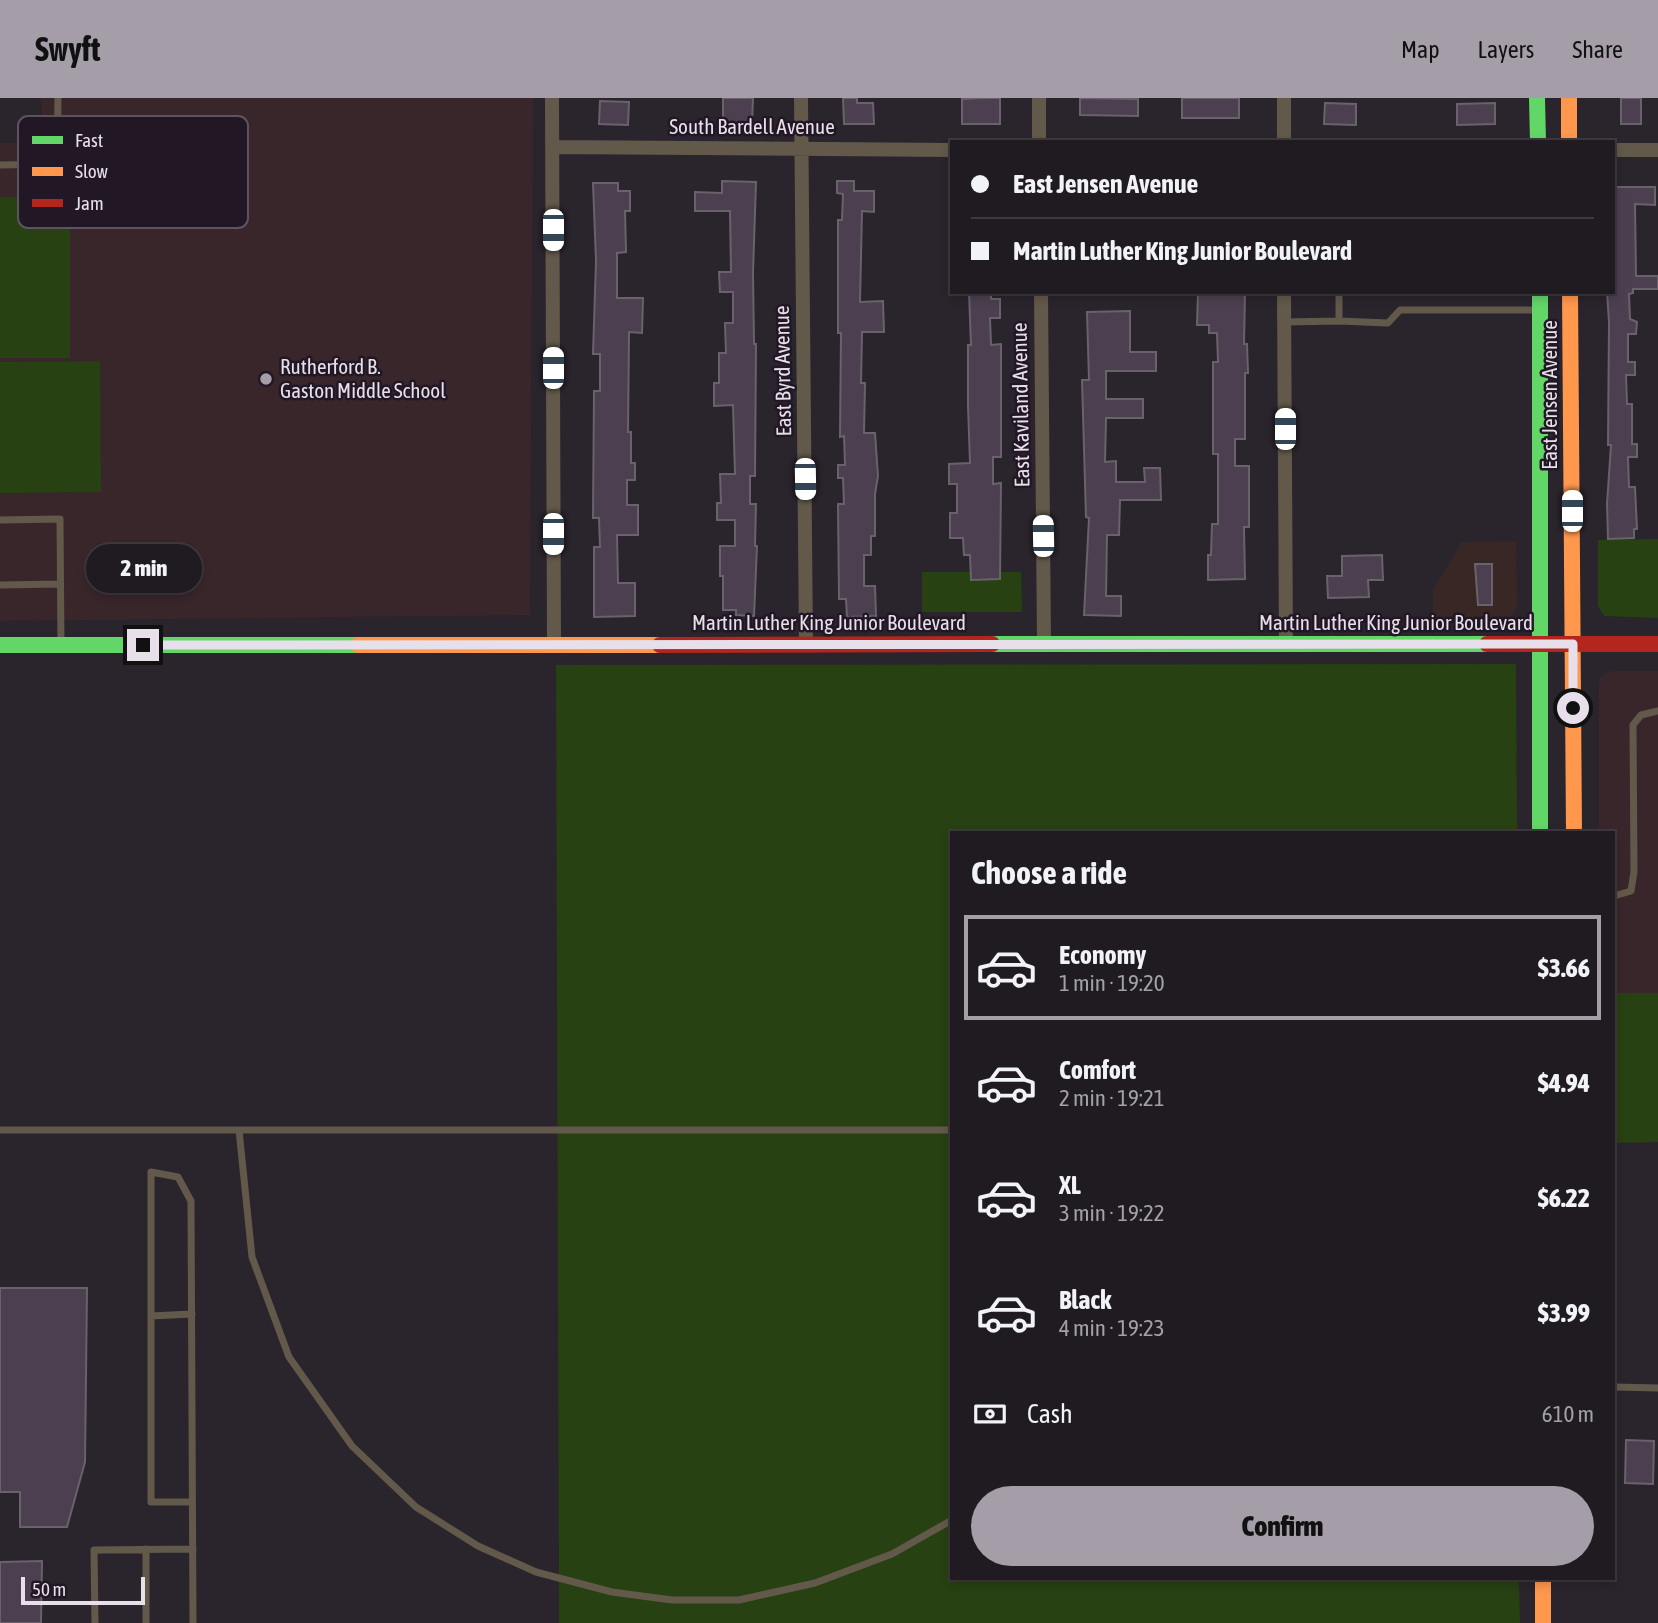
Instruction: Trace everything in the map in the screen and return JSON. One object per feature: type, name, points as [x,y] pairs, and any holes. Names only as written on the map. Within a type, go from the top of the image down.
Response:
[{"type":"street","points":[[552,98],[554,644]]},
{"type":"street","name":"East Byrd Avenue","points":[[800,98],[806,644]]},
{"type":"street","points":[[1039,98],[1040,140]]},
{"type":"street","points":[[1284,98],[1284,140]]},
{"type":"street","points":[[1537,98],[1538,140]]},
{"type":"street","points":[[1569,98],[1569,140]]},
{"type":"street","name":"South Bardell Avenue","points":[[552,147],[950,150]]},
{"type":"street","points":[[1615,150],[1658,150]]},
{"type":"street","name":"East Kaviland Avenue","points":[[1041,294],[1044,644]]},
{"type":"street","points":[[1284,294],[1286,644]]},
{"type":"street","name":"East Jensen Avenue","points":[[1540,294],[1540,831]]},
{"type":"street","name":"East Jensen Avenue","points":[[1570,294],[1574,831]]},
{"type":"street","name":"Martin Luther King Junior Boulevard","points":[[0,645],[1658,644]]},
{"type":"street","points":[[1543,1580],[1544,1623]]},
{"type":"lane","points":[[58,98],[58,116]]},
{"type":"lane","points":[[0,165],[18,165]]},
{"type":"lane","points":[[1339,294],[1339,321]]},
{"type":"lane","points":[[1284,322],[1388,323],[1400,310],[1540,310]]},
{"type":"lane","points":[[0,520],[60,519],[61,645]]},
{"type":"lane","points":[[0,585],[60,584]]},
{"type":"lane","points":[[1615,896],[1630,891],[1633,872],[1633,725],[1641,715],[1658,711]]},
{"type":"lane","points":[[0,1130],[950,1130]]},
{"type":"lane","points":[[239,1130],[252,1257],[289,1357],[352,1446],[416,1507],[478,1546],[536,1572],[612,1592],[672,1600],[739,1600],[815,1583],[892,1554],[950,1521]]},
{"type":"lane","points":[[192,1502],[151,1502],[150,1172],[178,1177],[191,1201],[193,1623]]},
{"type":"lane","points":[[150,1316],[192,1314]]},
{"type":"lane","points":[[1615,1387],[1658,1388]]},
{"type":"lane","points":[[146,1549],[146,1623]]},
{"type":"lane","points":[[95,1623],[94,1550],[193,1549]]},
{"type":"shaded area","name":"Rutherford B. Gaston Middle School","points":[[41,98],[533,98],[530,615],[0,621],[0,143],[18,143],[18,228],[248,228],[248,116],[42,116]]},
{"type":"shaded area","points":[[1516,541],[1517,605],[1512,616],[1505,622],[1433,621],[1433,590],[1462,542]]},
{"type":"shaded area","points":[[1610,671],[1658,671],[1658,993],[1615,993],[1615,831],[1599,831],[1601,676]]},
{"type":"green space","points":[[0,197],[18,197],[18,228],[70,228],[70,358],[0,358]]},
{"type":"green space","points":[[100,361],[101,492],[0,493],[0,362]]},
{"type":"green space","points":[[1658,539],[1658,618],[1604,616],[1598,606],[1598,540]]},
{"type":"green space","points":[[922,572],[1021,572],[1022,612],[922,612]]},
{"type":"green space","points":[[1516,664],[1517,831],[950,831],[950,1580],[1519,1580],[1520,1623],[559,1623],[556,665]]},
{"type":"green space","points":[[1615,993],[1658,993],[1658,1142],[1615,1143]]},
{"type":"building","points":[[723,98],[753,98],[752,124],[723,123]]},
{"type":"building","points":[[843,98],[857,98],[857,103],[873,103],[874,124],[844,124]]},
{"type":"building","points":[[1000,98],[1000,124],[962,124],[962,99]]},
{"type":"building","points":[[1080,98],[1138,99],[1138,116],[1080,115]]},
{"type":"building","points":[[1182,98],[1239,98],[1239,118],[1182,118]]},
{"type":"building","points":[[1621,98],[1641,98],[1641,124],[1621,124]]},
{"type":"building","points":[[600,101],[629,102],[628,125],[599,124]]},
{"type":"building","points":[[1325,103],[1356,104],[1356,125],[1324,124]]},
{"type":"building","points":[[1495,103],[1495,124],[1457,125],[1457,104]]},
{"type":"building","points":[[722,181],[756,182],[753,273],[756,344],[755,476],[750,476],[750,504],[756,504],[754,616],[736,615],[736,610],[723,610],[723,576],[720,576],[720,546],[735,546],[735,520],[717,520],[717,503],[721,503],[720,474],[735,474],[733,405],[714,406],[714,383],[719,383],[719,353],[726,353],[725,323],[733,323],[733,292],[720,292],[719,272],[731,272],[730,211],[695,211],[695,192],[722,193]]},
{"type":"building","points":[[837,181],[854,181],[854,191],[874,191],[874,212],[862,211],[860,302],[883,301],[884,332],[862,332],[864,433],[875,433],[878,476],[875,536],[871,536],[871,555],[864,555],[864,586],[875,586],[876,616],[847,617],[846,599],[839,599],[838,504],[844,504],[843,478],[838,478],[838,465],[845,465],[844,436],[840,437],[841,333],[838,333],[838,220],[842,220],[843,194],[837,193]]},
{"type":"building","points":[[593,183],[618,183],[618,191],[630,191],[630,211],[625,211],[626,252],[617,253],[617,298],[643,298],[642,333],[629,332],[628,432],[631,432],[631,463],[635,463],[635,480],[627,480],[627,505],[638,505],[638,535],[617,535],[618,583],[635,583],[635,616],[594,617],[594,547],[600,547],[599,518],[593,518],[594,391],[600,391],[600,354],[593,354],[596,261]]},
{"type":"building","points":[[1615,187],[1655,187],[1655,205],[1635,204],[1636,276],[1658,276],[1658,289],[1633,289],[1633,293],[1629,294],[1630,319],[1637,322],[1636,334],[1628,334],[1628,362],[1635,362],[1635,375],[1626,375],[1627,404],[1632,404],[1632,444],[1637,444],[1637,457],[1628,457],[1629,487],[1635,487],[1637,529],[1634,529],[1634,538],[1608,539],[1607,504],[1611,445],[1608,445],[1607,294],[1615,294]]},
{"type":"building","points":[[969,294],[991,294],[991,299],[1000,299],[1000,318],[990,318],[991,345],[1001,344],[1001,457],[993,457],[993,484],[1001,483],[1000,579],[971,580],[970,555],[964,555],[963,538],[950,538],[950,513],[957,513],[957,484],[949,484],[949,464],[970,463],[968,345],[971,345]]},
{"type":"building","points":[[1198,294],[1245,294],[1244,344],[1247,344],[1248,373],[1245,373],[1245,439],[1235,439],[1235,466],[1249,466],[1249,527],[1244,527],[1245,579],[1208,580],[1212,524],[1218,524],[1218,454],[1213,454],[1213,362],[1218,362],[1217,333],[1209,333],[1209,325],[1197,325]]},
{"type":"building","points":[[1130,311],[1130,352],[1156,352],[1156,371],[1106,371],[1106,399],[1143,399],[1143,418],[1106,418],[1105,462],[1116,461],[1116,482],[1145,482],[1144,468],[1160,468],[1161,500],[1120,500],[1119,535],[1107,535],[1106,596],[1121,596],[1121,616],[1084,615],[1089,518],[1086,517],[1082,380],[1089,380],[1087,312]]},
{"type":"building","points":[[1382,555],[1383,580],[1368,580],[1369,597],[1328,598],[1327,576],[1342,576],[1342,556]]},
{"type":"building","points":[[1475,564],[1492,564],[1492,605],[1478,605]]},
{"type":"building","points":[[0,1288],[87,1288],[85,1462],[67,1527],[20,1527],[20,1492],[0,1492]]},
{"type":"building","points":[[1626,1440],[1654,1441],[1653,1484],[1625,1483]]},
{"type":"building","points":[[42,1561],[41,1623],[0,1623],[0,1562]]},
{"type":"traffic: fast","points":[[1537,98],[1538,140]]},
{"type":"traffic: fast","points":[[1540,294],[1540,831]]},
{"type":"traffic: fast","points":[[992,644],[1487,644]]},
{"type":"traffic: fast","points":[[0,645],[358,645]]},
{"type":"traffic: slow","points":[[1569,98],[1569,140]]},
{"type":"traffic: slow","points":[[1570,294],[1574,831]]},
{"type":"traffic: slow","points":[[358,645],[660,645]]},
{"type":"traffic: slow","points":[[1543,1580],[1543,1623]]},
{"type":"traffic: jam","points":[[660,645],[992,644]]},
{"type":"traffic: jam","points":[[1487,644],[1658,644]]},
{"type":"place","name":"Rutherford B. Gaston Middle School","points":[[266,379]]},
{"type":"route","points":[[143,645],[1573,644],[1573,708]]}]
